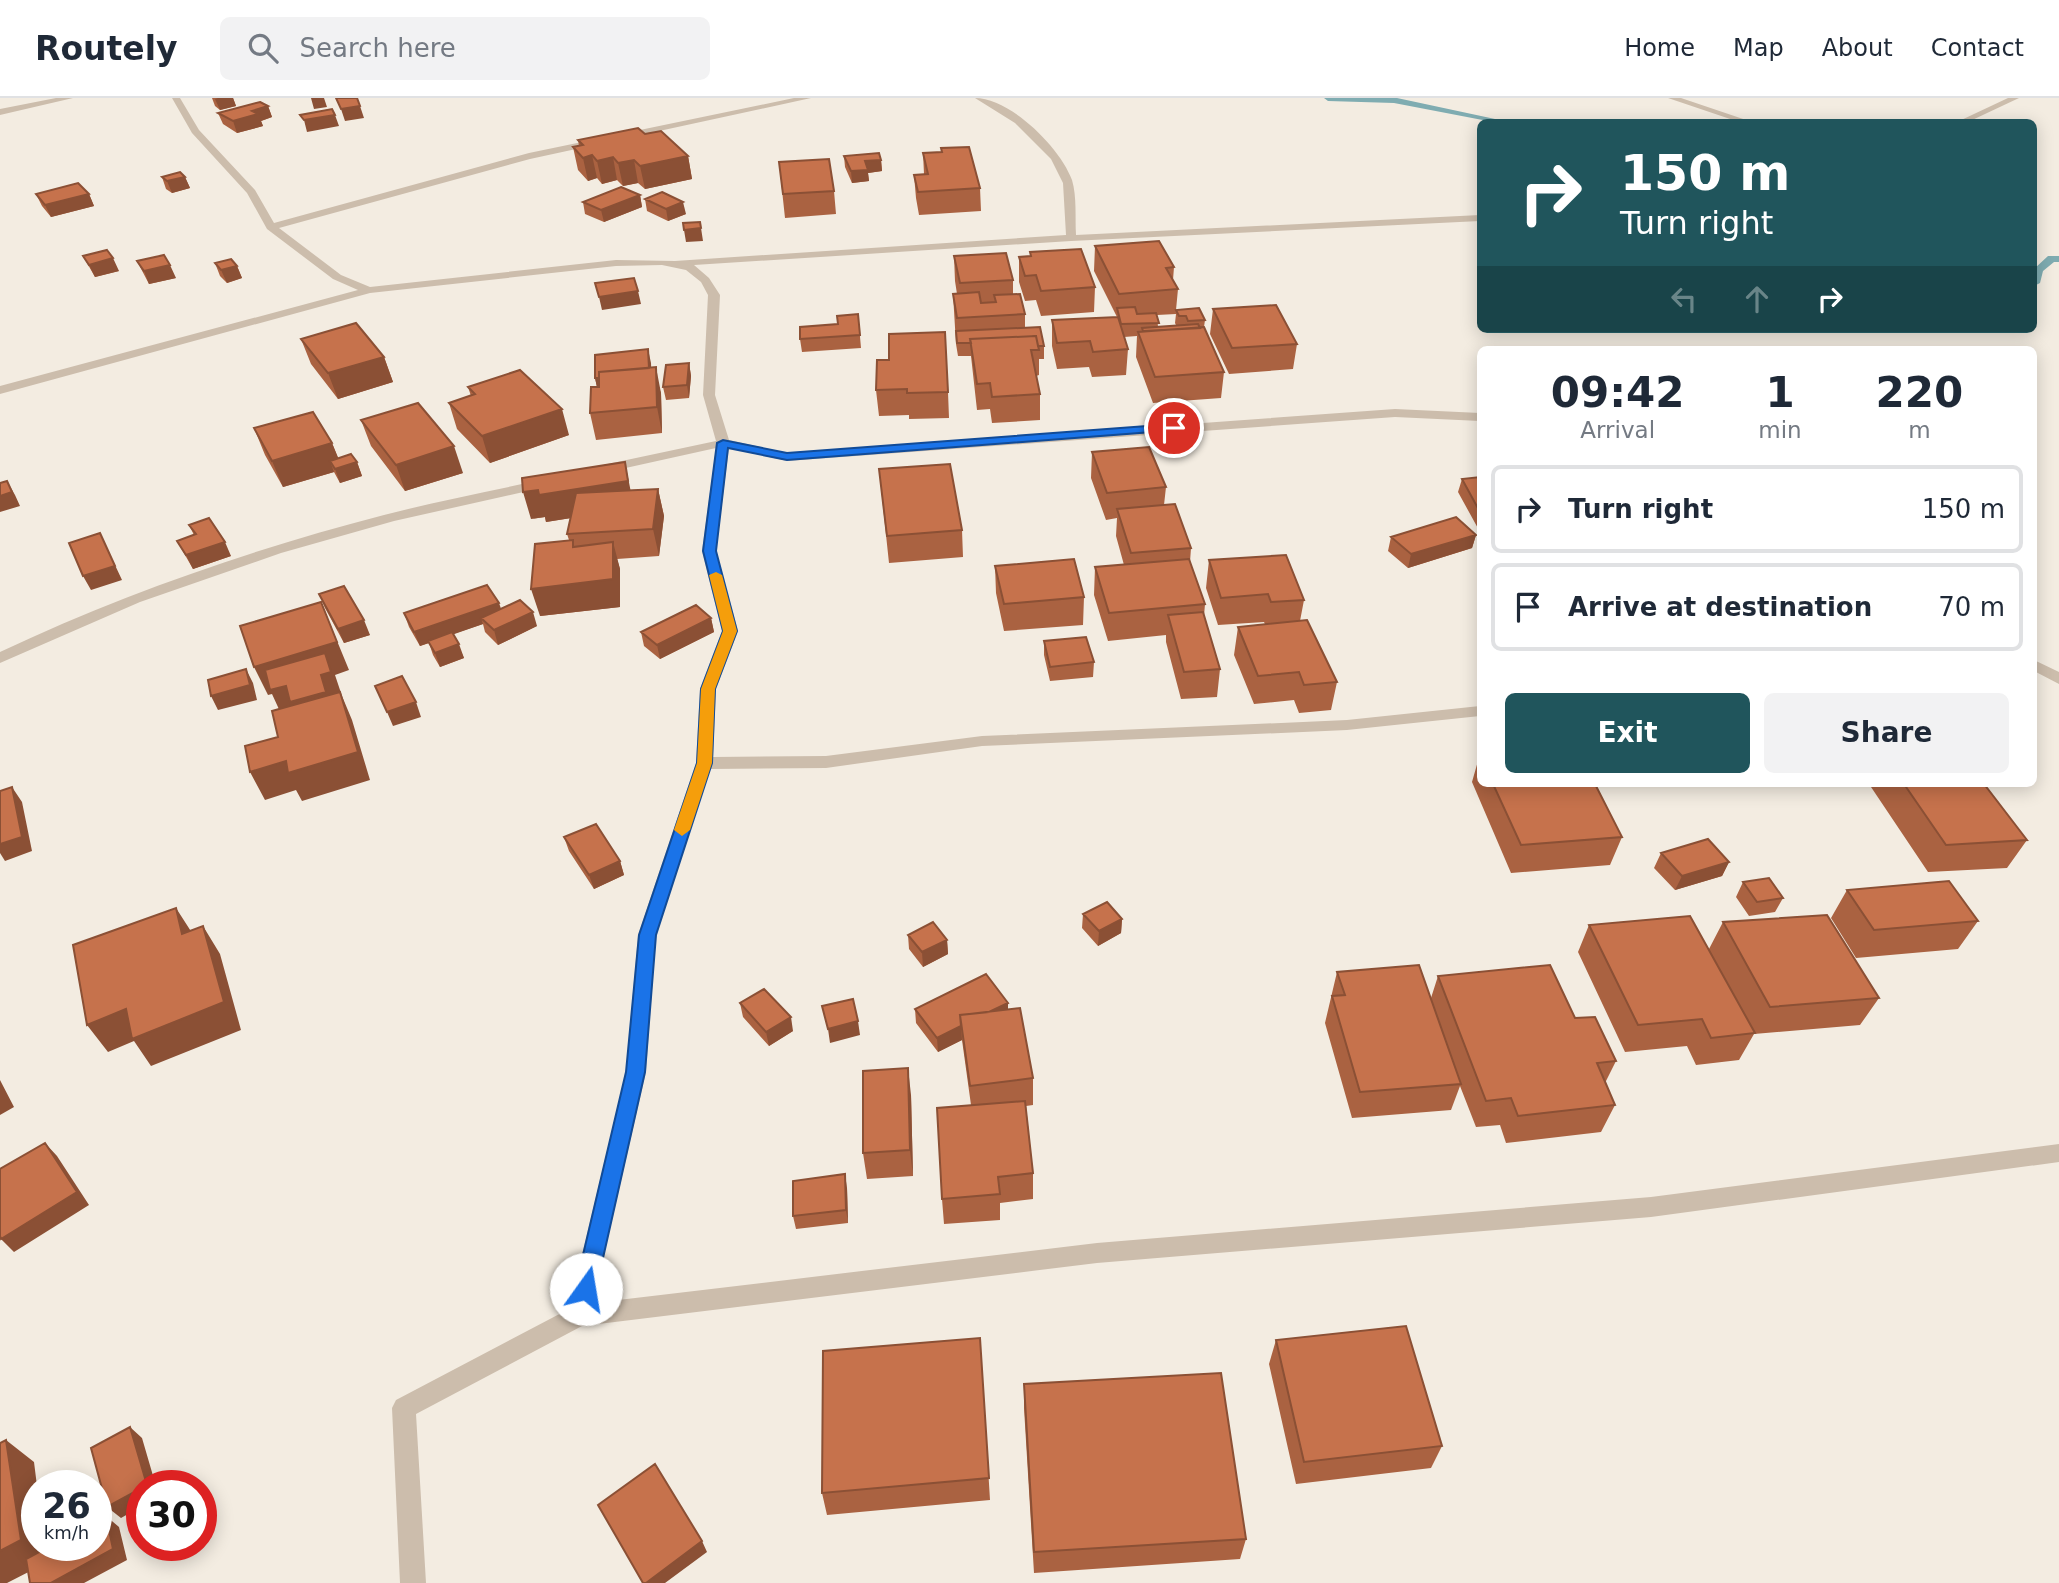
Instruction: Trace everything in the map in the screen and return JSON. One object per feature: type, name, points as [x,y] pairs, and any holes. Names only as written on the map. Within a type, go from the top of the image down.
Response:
[{"type":"street","points":[[0,112],[69,98]]},
{"type":"street","points":[[176,98],[195,131],[251,192],[271,227],[337,277],[369,290]]},
{"type":"street","points":[[271,227],[529,156],[807,98]]},
{"type":"street","points":[[979,98],[988,101],[1026,127],[1052,153],[1068,182],[1072,238]]},
{"type":"street","points":[[1672,98],[1734,119]]},
{"type":"street","points":[[1969,119],[2015,98]]},
{"type":"street","points":[[0,390],[369,290],[616,263],[669,263],[1072,238],[1477,218]]},
{"type":"street","points":[[579,1316],[636,1072],[647,935],[704,763],[708,689],[730,631],[709,551],[723,443],[709,395],[713,295],[705,280],[689,267],[669,263]]},
{"type":"street","points":[[594,471],[723,443],[787,457],[1395,413],[1477,417]]},
{"type":"street","points":[[0,658],[50,633],[243,561],[371,522],[555,481]]},
{"type":"street","points":[[2037,667],[2059,679]]},
{"type":"street","points":[[704,763],[826,762],[982,741],[1347,725],[1477,711]]},
{"type":"street","points":[[413,1583],[404,1408],[579,1316],[1097,1253],[1651,1207],[2059,1153]]},
{"type":"building","points":[[336,98],[357,98],[360,106],[341,109]]},
{"type":"building","points":[[260,102],[268,106],[252,111],[258,114],[233,121],[218,113]]},
{"type":"building","points":[[332,109],[335,115],[304,120],[300,115]]},
{"type":"building","points":[[638,128],[645,134],[661,131],[688,156],[640,166],[634,160],[618,163],[613,157],[597,161],[592,155],[583,158],[573,147],[583,145],[578,140]]},
{"type":"building","points":[[969,147],[980,188],[918,192],[914,175],[928,174],[923,153],[942,152],[941,148]]},
{"type":"building","points":[[879,153],[881,160],[865,161],[868,170],[851,171],[844,156]]},
{"type":"building","points":[[829,159],[834,191],[783,194],[779,162]]},
{"type":"building","points":[[180,172],[185,177],[167,181],[162,177]]},
{"type":"building","points":[[78,183],[89,194],[45,205],[36,194]]},
{"type":"building","points":[[621,187],[640,195],[601,210],[583,202]]},
{"type":"building","points":[[662,192],[683,202],[666,209],[645,199]]},
{"type":"building","points":[[700,222],[701,228],[684,230],[683,223]]},
{"type":"building","points":[[1159,241],[1174,267],[1166,268],[1178,289],[1119,294],[1095,246]]},
{"type":"building","points":[[1081,249],[1095,287],[1041,291],[1036,275],[1025,276],[1019,257],[1031,256],[1030,252]]},
{"type":"building","points":[[107,250],[113,258],[89,265],[83,256]]},
{"type":"building","points":[[1006,253],[1013,280],[960,283],[954,256]]},
{"type":"building","points":[[164,255],[170,265],[144,271],[137,261]]},
{"type":"building","points":[[231,259],[237,266],[221,270],[215,263]]},
{"type":"building","points":[[634,278],[638,291],[599,297],[595,283]]},
{"type":"building","points":[[979,292],[981,303],[996,302],[994,295],[1020,294],[1025,314],[957,318],[953,294]]},
{"type":"building","points":[[1276,305],[1297,344],[1232,348],[1213,309]]},
{"type":"building","points":[[1135,307],[1137,314],[1156,313],[1159,323],[1121,324],[1117,308]]},
{"type":"building","points":[[1199,308],[1205,320],[1188,321],[1186,316],[1179,316],[1176,310]]},
{"type":"building","points":[[858,314],[860,335],[800,339],[800,327],[838,324],[837,316]]},
{"type":"building","points":[[1118,317],[1128,349],[1093,352],[1090,341],[1057,343],[1052,320]]},
{"type":"building","points":[[356,323],[384,357],[328,373],[301,339]]},
{"type":"building","points":[[1198,324],[1200,328],[1143,331],[1142,328]]},
{"type":"building","points":[[1040,327],[1044,346],[1038,346],[1036,336],[970,339],[971,343],[957,343],[956,331]]},
{"type":"building","points":[[1204,327],[1224,372],[1155,377],[1138,332]]},
{"type":"building","points":[[945,332],[948,392],[907,393],[907,389],[876,390],[877,360],[889,360],[889,334]]},
{"type":"building","points":[[1036,336],[1039,350],[1031,350],[1040,394],[992,397],[990,383],[977,384],[970,339]]},
{"type":"building","points":[[648,349],[649,368],[599,372],[599,378],[595,378],[595,355]]},
{"type":"building","points":[[689,363],[687,385],[663,387],[666,365]]},
{"type":"building","points":[[656,367],[657,407],[590,413],[591,387],[599,387],[599,372]]},
{"type":"building","points":[[520,370],[562,409],[482,436],[449,403],[475,394],[468,387]]},
{"type":"building","points":[[418,403],[454,446],[396,465],[361,420]]},
{"type":"building","points":[[313,412],[332,443],[272,461],[254,428]]},
{"type":"building","points":[[1149,447],[1166,487],[1107,493],[1092,452]]},
{"type":"building","points":[[351,454],[357,462],[335,469],[330,461]]},
{"type":"building","points":[[625,462],[628,481],[539,495],[538,490],[523,492],[522,478]]},
{"type":"building","points":[[950,464],[962,530],[887,536],[879,469]]},
{"type":"building","points":[[1477,477],[1477,506],[1462,479]]},
{"type":"building","points":[[7,481],[12,492],[0,496],[0,483]]},
{"type":"building","points":[[658,489],[653,529],[567,534],[576,493]]},
{"type":"building","points":[[1175,504],[1191,548],[1131,553],[1117,509]]},
{"type":"building","points":[[1456,517],[1476,535],[1411,554],[1391,537]]},
{"type":"building","points":[[209,518],[225,542],[186,555],[177,541],[196,534],[189,525]]},
{"type":"building","points":[[100,533],[115,566],[83,576],[69,543]]},
{"type":"building","points":[[573,540],[573,547],[613,542],[613,579],[531,589],[535,544]]},
{"type":"building","points":[[1286,555],[1304,600],[1271,602],[1268,594],[1221,598],[1209,560]]},
{"type":"building","points":[[1074,559],[1084,597],[1004,604],[995,566]]},
{"type":"building","points":[[1189,559],[1205,604],[1109,613],[1095,567]]},
{"type":"building","points":[[487,585],[499,603],[414,632],[404,613]]},
{"type":"building","points":[[344,586],[364,620],[338,629],[319,594]]},
{"type":"building","points":[[520,600],[533,612],[494,630],[481,618]]},
{"type":"building","points":[[321,602],[337,642],[254,667],[240,626]]},
{"type":"building","points":[[696,605],[711,618],[657,645],[641,632]]},
{"type":"building","points":[[1203,612],[1220,669],[1184,672],[1168,615]]},
{"type":"building","points":[[1307,620],[1337,682],[1304,685],[1299,672],[1258,676],[1238,627]]},
{"type":"building","points":[[452,632],[459,644],[435,653],[428,641]]},
{"type":"building","points":[[1086,637],[1094,662],[1050,667],[1044,641]]},
{"type":"building","points":[[325,653],[331,672],[321,675],[326,692],[290,702],[286,686],[270,690],[265,670]]},
{"type":"building","points":[[246,669],[250,685],[211,696],[208,680]]},
{"type":"building","points":[[402,676],[416,702],[387,712],[375,686]]},
{"type":"building","points":[[340,692],[358,752],[288,773],[286,761],[250,772],[245,746],[278,737],[272,711]]},
{"type":"building","points":[[12,787],[22,837],[0,844],[0,791]]},
{"type":"building","points":[[1494,787],[1597,787],[1622,837],[1521,845]]},
{"type":"building","points":[[1906,787],[1986,787],[2027,840],[1946,845]]},
{"type":"building","points":[[596,824],[620,861],[589,875],[564,837]]},
{"type":"building","points":[[1708,839],[1729,862],[1682,876],[1661,853]]},
{"type":"building","points":[[1769,878],[1783,898],[1757,902],[1743,882]]},
{"type":"building","points":[[1949,881],[1978,921],[1874,930],[1847,890]]},
{"type":"building","points":[[1107,902],[1122,919],[1099,931],[1083,914]]},
{"type":"building","points":[[176,908],[182,934],[203,926],[224,1002],[132,1039],[126,1009],[87,1025],[73,945]]},
{"type":"building","points":[[1827,915],[1879,998],[1770,1007],[1723,922]]},
{"type":"building","points":[[1690,916],[1755,1033],[1711,1038],[1702,1019],[1638,1025],[1589,925]]},
{"type":"building","points":[[933,922],[947,940],[922,952],[908,935]]},
{"type":"building","points":[[1419,965],[1461,1084],[1360,1092],[1332,996],[1345,995],[1337,972]]},
{"type":"building","points":[[1550,965],[1575,1018],[1595,1017],[1616,1061],[1597,1063],[1615,1105],[1518,1116],[1511,1098],[1486,1101],[1438,976]]},
{"type":"building","points":[[986,974],[1008,1003],[989,1012],[960,1015],[961,1026],[937,1038],[915,1009]]},
{"type":"building","points":[[764,989],[791,1017],[766,1032],[740,1003]]},
{"type":"building","points":[[853,999],[858,1021],[828,1029],[822,1006]]},
{"type":"building","points":[[1020,1008],[1033,1078],[970,1086],[960,1015]]},
{"type":"building","points":[[908,1068],[910,1150],[863,1153],[863,1071]]},
{"type":"building","points":[[1025,1101],[1033,1173],[998,1177],[1000,1194],[942,1199],[937,1108]]},
{"type":"building","points":[[45,1143],[77,1192],[1,1239],[0,1169]]},
{"type":"building","points":[[845,1174],[846,1210],[793,1216],[793,1181]]},
{"type":"building","points":[[1406,1326],[1442,1446],[1304,1462],[1276,1340]]},
{"type":"building","points":[[980,1338],[989,1478],[822,1493],[823,1351]]},
{"type":"building","points":[[1221,1373],[1246,1539],[1034,1552],[1024,1384]]},
{"type":"building","points":[[130,1427],[143,1470],[126,1470],[126,1497],[112,1504],[112,1470],[97,1470],[91,1448]]},
{"type":"building","points":[[6,1440],[21,1540],[0,1551],[0,1443]]},
{"type":"building","points":[[655,1464],[702,1541],[643,1583],[598,1505]]},
{"type":"building","points":[[26,1561],[91,1561],[51,1583],[30,1583]]},
{"type":"waterway","points":[[1328,98],[1394,100],[1489,119]]},
{"type":"waterway","points":[[2037,273],[2052,258],[2059,259]]},
{"type":"slow traffic","points":[[682,830],[704,763],[708,689],[730,631],[716,575]]},
{"type":"route","points":[[586,1289],[636,1072],[647,935],[704,763],[708,689],[730,631],[709,551],[723,443],[787,457],[1174,428]]}]
